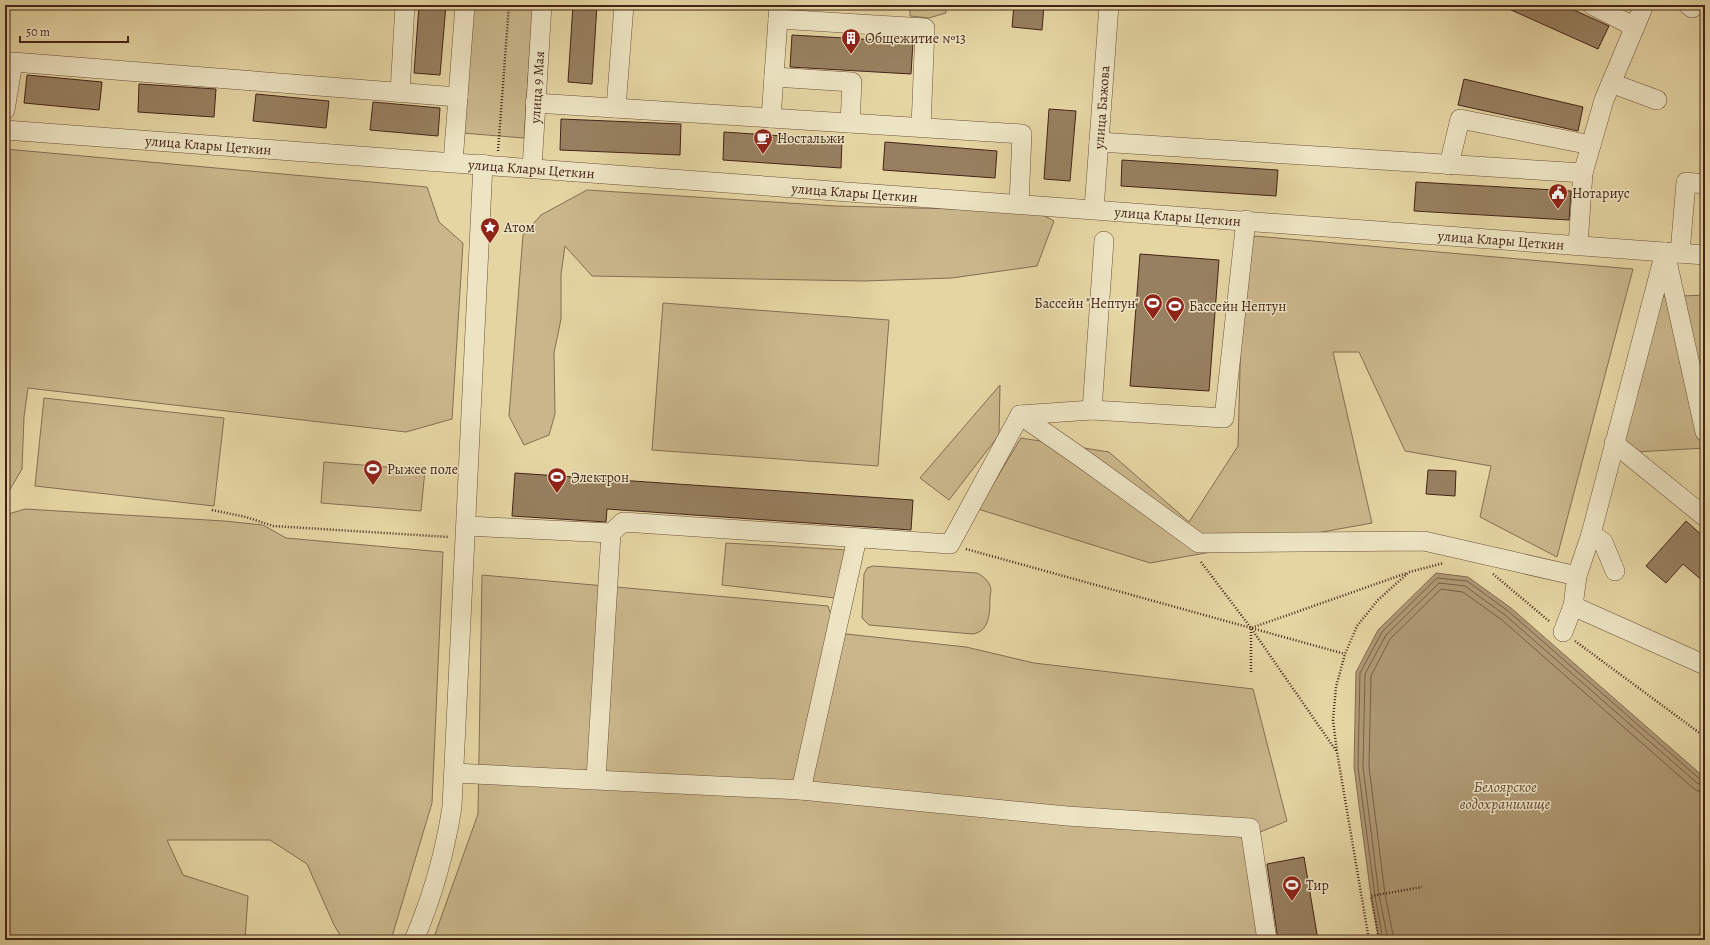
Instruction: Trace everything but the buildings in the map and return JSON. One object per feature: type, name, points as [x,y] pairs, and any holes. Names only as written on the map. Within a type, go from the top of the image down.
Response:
[{"type":"street","points":[[400,92],[405,5]]},
{"type":"street","points":[[453,162],[465,5]]},
{"type":"street","name":"улица 9 Мая","points":[[532,168],[542,5]]},
{"type":"street","points":[[616,108],[624,5]]},
{"type":"street","name":"улица Бажова","points":[[1094,209],[1109,5]]},
{"type":"street","points":[[1592,5],[1635,27]]},
{"type":"street","points":[[1578,245],[1583,174],[1604,100],[1644,5]]},
{"type":"street","points":[[771,118],[778,12],[925,28],[921,127]]},
{"type":"street","points":[[5,110],[13,62],[458,97]]},
{"type":"street","points":[[774,77],[852,82],[850,123]]},
{"type":"street","points":[[1611,83],[1657,100]]},
{"type":"street","points":[[535,103],[1022,134],[1019,204]]},
{"type":"street","points":[[1449,165],[1460,119],[1591,145]]},
{"type":"street","name":"улица Клары Цеткин","points":[[5,130],[1246,220],[1705,255]]},
{"type":"street","points":[[1099,142],[1583,174]]},
{"type":"street","points":[[414,940],[420,926],[446,843],[452,807],[482,164]]},
{"type":"street","points":[[1563,632],[1573,606],[1577,576],[1591,534],[1614,443],[1673,252],[1686,182],[1705,184]]},
{"type":"street","points":[[1020,415],[1092,410],[1224,418],[1246,220]]},
{"type":"street","points":[[1092,410],[1104,241]]},
{"type":"street","points":[[1673,252],[1705,432]]},
{"type":"street","points":[[465,532],[610,533],[623,522],[950,544],[1020,415]]},
{"type":"street","points":[[1020,415],[1199,543],[1424,541],[1577,576]]},
{"type":"street","points":[[1614,443],[1705,517]]},
{"type":"street","points":[[596,780],[610,533]]},
{"type":"street","points":[[1591,534],[1604,542],[1616,571]]},
{"type":"street","points":[[801,790],[857,538]]},
{"type":"street","points":[[1573,606],[1705,665]]},
{"type":"street","points":[[454,773],[801,790],[1067,816],[1250,828],[1267,940]]},
{"type":"path","points":[[498,152],[509,5]]},
{"type":"path","points":[[212,510],[246,517],[273,526],[465,532]]},
{"type":"path","points":[[950,544],[1345,654]]},
{"type":"path","points":[[1251,628],[1409,572],[1450,561]]},
{"type":"path","points":[[1201,562],[1251,628],[1337,752]]},
{"type":"path","points":[[1368,940],[1337,752],[1333,720],[1336,687],[1345,654],[1357,626],[1378,600],[1409,572]]},
{"type":"path","points":[[1490,572],[1563,632],[1705,737]]},
{"type":"path","points":[[1250,672],[1251,628]]},
{"type":"path","points":[[1379,940],[1371,896],[1422,886]]},
{"type":"shaded area","points":[[471,5],[533,5],[524,138],[462,133]]},
{"type":"shaded area","points":[[910,5],[946,5],[946,13],[929,18],[910,16]]},
{"type":"shaded area","points":[[5,149],[427,187],[439,222],[463,243],[452,419],[406,432],[28,388],[24,417],[22,469],[5,498]]},
{"type":"shaded area","points":[[587,190],[835,206],[1036,211],[1054,221],[1037,266],[952,278],[864,281],[592,276],[565,246],[561,275],[561,319],[554,353],[555,414],[549,435],[524,445],[509,416],[523,235],[541,215]]},
{"type":"shaded area","points":[[1255,236],[1633,269],[1557,557],[1480,517],[1491,466],[1405,451],[1359,352],[1333,352],[1372,523],[1150,563],[978,509],[1021,438],[1109,452],[1189,522],[1238,446],[1243,255]]},
{"type":"shaded area","points":[[1705,295],[1705,448],[1619,453],[1658,297]]},
{"type":"shaded area","points":[[663,303],[889,320],[878,466],[652,450]]},
{"type":"shaded area","points":[[1000,385],[999,435],[949,500],[920,478]]},
{"type":"shaded area","points":[[44,398],[224,418],[214,506],[35,486]]},
{"type":"shaded area","name":"Рыжее поле","points":[[324,462],[425,470],[421,511],[321,503]]},
{"type":"shaded area","points":[[25,509],[224,521],[263,525],[286,538],[443,552],[432,803],[391,940],[343,940],[334,925],[307,864],[270,840],[167,840],[183,875],[248,896],[245,940],[5,940],[5,515]]},
{"type":"shaded area","points":[[726,543],[848,550],[835,598],[722,585]]},
{"type":"shaded area","points":[[873,566],[977,573],[987,580],[991,589],[989,615],[986,625],[979,632],[973,634],[869,625],[862,618],[864,574],[867,568]]},
{"type":"shaded area","points":[[482,575],[828,606],[837,633],[966,647],[1034,663],[1253,689],[1287,821],[1253,835],[1259,940],[433,940],[478,814]]},
{"type":"water","name":"Белоярское водохранилище","points":[[1436,573],[1468,577],[1511,608],[1705,778],[1705,940],[1379,940],[1371,896],[1354,767],[1356,672],[1378,630]]},
{"type":"place","name":"Общежитие №13","points":[[851,55]]},
{"type":"place","name":"Ностальжи","points":[[763,155]]},
{"type":"place","name":"Нотариус","points":[[1558,210]]},
{"type":"place","name":"Атом","points":[[490,244]]},
{"type":"place","name":"Бассейн \"Нептун\"","points":[[1153,320]]},
{"type":"place","name":"Бассейн Нептун","points":[[1175,323]]},
{"type":"place","name":"Рыжее поле","points":[[373,486]]},
{"type":"place","name":"Электрон","points":[[557,494]]},
{"type":"place","name":"Тир","points":[[1292,902]]}]
